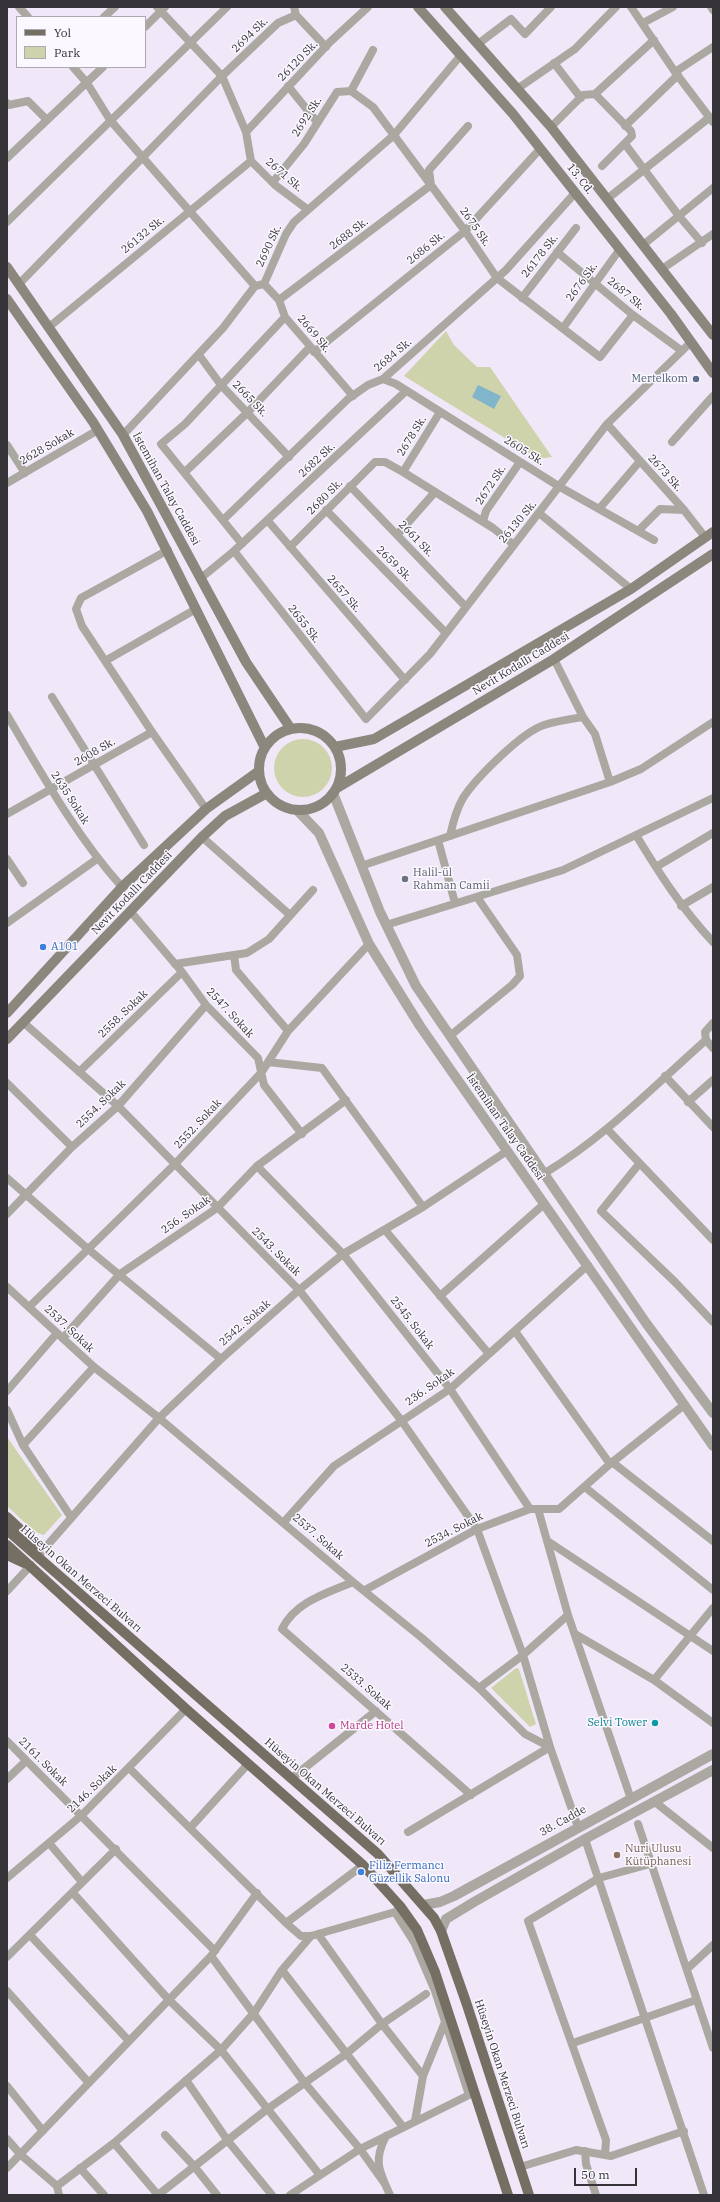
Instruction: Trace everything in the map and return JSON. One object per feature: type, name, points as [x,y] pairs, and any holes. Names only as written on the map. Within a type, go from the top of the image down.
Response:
[{"type":"main road","name":"13. Cd.","points":[[418,7],[461,55],[540,149],[620,249],[713,373]]},
{"type":"main road","name":"13. Cd.","points":[[445,7],[551,127],[712,331]]},
{"type":"main road","name":"İstemihan Talay Caddesi","points":[[7,267],[123,435],[246,662],[291,729]]},
{"type":"main road","points":[[7,300],[98,430],[168,550],[265,748]]},
{"type":"main road","points":[[335,747],[374,739],[631,589],[709,535]]},
{"type":"main road","name":"Nevit Kodallı Caddesi","points":[[335,791],[554,659],[713,554]]},
{"type":"main road","points":[[304,728],[317,732],[328,739],[335,747],[341,767],[335,791],[320,805],[309,810],[297,810],[280,805],[267,793],[261,782],[259,770],[265,748],[281,733],[291,729],[304,728]]},
{"type":"main road","name":"Nevit Kodallı Caddesi","points":[[7,1013],[122,887],[206,809],[259,770]]},
{"type":"main road","name":"Nevit Kodallı Caddesi","points":[[7,1039],[202,837],[225,816],[267,793]]},
{"type":"main road","points":[[7,1517],[24,1533],[37,1557]]},
{"type":"main road","name":"Hüseyin Okan Merzeci Bulvarı","points":[[7,1530],[378,1854],[423,1905],[441,1931],[529,2195]]},
{"type":"main road","name":"Hüseyin Okan Merzeci Bulvarı","points":[[7,1545],[186,1709],[363,1865],[417,1930],[435,1972],[508,2195]]},
{"type":"main road","points":[[7,1555],[31,1566]]},
{"type":"street","points":[[19,7],[27,16]]},
{"type":"street","points":[[105,16],[115,7]]},
{"type":"street","points":[[7,222],[227,7]]},
{"type":"street","name":"26120 Sk.","points":[[246,132],[326,47],[368,7]]},
{"type":"street","points":[[478,44],[511,19],[525,34],[551,7]]},
{"type":"street","points":[[517,89],[575,49],[616,7]]},
{"type":"street","points":[[607,199],[710,114],[677,74],[631,7]]},
{"type":"street","points":[[643,23],[673,7]]},
{"type":"street","points":[[146,26],[161,9],[222,76]]},
{"type":"street","points":[[295,11],[326,47]]},
{"type":"street","name":"2694 Sk.","points":[[19,284],[222,76],[278,23],[295,11]]},
{"type":"street","points":[[551,127],[583,95],[594,94],[654,40]]},
{"type":"street","points":[[625,126],[677,74],[713,47]]},
{"type":"street","points":[[351,91],[373,50]]},
{"type":"street","name":"2690 Sk.","points":[[255,286],[264,284],[286,234],[294,222],[306,209],[394,135],[461,55]]},
{"type":"street","points":[[554,63],[581,98]]},
{"type":"street","points":[[74,68],[86,82],[110,120],[144,157],[255,286],[199,354],[123,435]]},
{"type":"street","points":[[7,158],[102,68]]},
{"type":"street","name":"2671 Sk.","points":[[222,76],[246,132],[251,161],[273,182],[306,209]]},
{"type":"street","points":[[288,86],[317,122]]},
{"type":"street","name":"2692 Sk.","points":[[273,182],[304,144],[337,92],[351,91]]},
{"type":"street","name":"2675 Sk.","points":[[351,91],[373,107],[465,231],[497,278],[522,298],[600,357],[633,315]]},
{"type":"street","points":[[594,94],[631,131],[632,136],[602,166]]},
{"type":"street","points":[[7,103],[9,105],[28,101],[47,120]]},
{"type":"street","points":[[431,185],[429,170],[468,126]]},
{"type":"street","points":[[625,144],[643,170],[702,243]]},
{"type":"street","name":"2686 Sk.","points":[[185,472],[312,349],[465,231],[540,149]]},
{"type":"street","name":"26132 Sk.","points":[[49,327],[251,161]]},
{"type":"street","name":"2688 Sk.","points":[[279,300],[431,185]]},
{"type":"street","points":[[643,245],[713,188]]},
{"type":"street","name":"2684 Sk.","points":[[223,520],[353,396],[368,385],[383,379],[497,278],[575,193]]},
{"type":"street","name":"26178 Sk.","points":[[522,298],[576,228]]},
{"type":"street","points":[[662,269],[713,234]]},
{"type":"street","name":"2676 Sk.","points":[[563,328],[620,249]]},
{"type":"street","name":"2687 Sk.","points":[[557,252],[633,315],[682,351]]},
{"type":"street","name":"2669 Sk.","points":[[264,284],[279,300],[284,316],[353,396]]},
{"type":"street","points":[[201,578],[242,544],[161,444],[185,424],[284,316]]},
{"type":"street","name":"26130 Sk.","points":[[366,719],[430,654],[513,544],[560,487],[607,424],[691,342]]},
{"type":"street","name":"2665 Sk.","points":[[199,354],[221,385],[289,457]]},
{"type":"street","name":"2605 Sk.","points":[[383,379],[396,384],[560,487],[654,540]]},
{"type":"street","name":"2682 Sk.","points":[[242,544],[406,391]]},
{"type":"street","points":[[672,442],[713,396]]},
{"type":"street","name":"2678 Sk.","points":[[403,472],[440,412]]},
{"type":"street","name":"2673 Sk.","points":[[607,424],[684,510],[709,535]]},
{"type":"street","name":"2628 Sokak","points":[[7,483],[98,430]]},
{"type":"street","points":[[7,445],[25,473]]},
{"type":"street","points":[[599,509],[640,461]]},
{"type":"street","name":"2680 Sk.","points":[[290,548],[375,462],[385,462],[403,472]]},
{"type":"street","name":"2672 Sk.","points":[[483,521],[486,511],[520,462]]},
{"type":"street","points":[[403,472],[483,521],[513,544]]},
{"type":"street","name":"2661 Sk.","points":[[350,486],[466,607]]},
{"type":"street","points":[[397,535],[436,492]]},
{"type":"street","points":[[638,531],[660,509],[684,510]]},
{"type":"street","name":"2659 Sk.","points":[[326,510],[446,633]]},
{"type":"street","points":[[539,513],[631,589]]},
{"type":"street","name":"2657 Sk.","points":[[268,521],[405,680]]},
{"type":"street","points":[[168,550],[81,598],[76,609],[82,626],[152,732],[206,809]]},
{"type":"street","name":"2655 Sk.","points":[[234,550],[366,719]]},
{"type":"street","points":[[105,661],[196,609]]},
{"type":"street","points":[[554,659],[583,716],[595,734],[610,782]]},
{"type":"street","points":[[52,697],[144,845]]},
{"type":"street","name":"2635 Sokak","points":[[7,715],[52,790],[97,860],[122,887]]},
{"type":"street","points":[[450,836],[454,818],[463,798],[502,755],[523,737],[543,725],[583,716]]},
{"type":"street","points":[[361,866],[610,782],[641,769],[713,722]]},
{"type":"street","name":"2608 Sk.","points":[[7,814],[52,790],[152,732]]},
{"type":"street","name":"İstemihan Talay Caddesi","points":[[335,791],[361,866],[386,925],[416,986],[451,1035],[646,1323],[711,1407]]},
{"type":"street","points":[[386,925],[563,870],[713,798]]},
{"type":"street","name":"İstemihan Talay Caddesi","points":[[297,810],[319,833],[369,944],[420,1026],[713,1446]]},
{"type":"street","points":[[656,868],[713,833]]},
{"type":"street","points":[[636,835],[681,906],[713,942]]},
{"type":"street","points":[[202,837],[290,915]]},
{"type":"street","points":[[438,840],[455,903]]},
{"type":"street","points":[[7,859],[23,883]]},
{"type":"street","points":[[7,923],[97,860]]},
{"type":"street","points":[[681,906],[713,887]]},
{"type":"street","points":[[175,964],[247,953],[269,940],[313,890]]},
{"type":"street","points":[[451,1035],[512,985],[520,976],[517,954],[477,896]]},
{"type":"street","name":"2547. Sokak","points":[[131,912],[182,972],[206,1005],[258,1058],[264,1085],[302,1134]]},
{"type":"street","name":"2552. Sokak","points":[[29,1307],[175,1164],[261,1073],[288,1031],[369,944]]},
{"type":"street","points":[[234,955],[236,970],[288,1031]]},
{"type":"street","name":"2558. Sokak","points":[[79,1072],[182,972]]},
{"type":"street","name":"2554. Sokak","points":[[7,1214],[72,1147],[118,1106],[206,1005]]},
{"type":"street","name":"2543. Sokak","points":[[24,1023],[118,1106],[299,1290],[401,1420],[477,1529],[523,1654],[550,1746]]},
{"type":"street","points":[[713,1023],[705,1032],[706,1040],[713,1048]]},
{"type":"street","points":[[545,1173],[564,1162],[607,1128],[706,1040]]},
{"type":"street","points":[[268,1062],[322,1068],[423,1207]]},
{"type":"street","points":[[665,1076],[713,1127]]},
{"type":"street","points":[[688,1102],[713,1080]]},
{"type":"street","points":[[7,1083],[72,1147]]},
{"type":"street","name":"256. Sokak","points":[[7,1391],[120,1274],[217,1208],[257,1166],[346,1100]]},
{"type":"street","points":[[607,1128],[639,1164],[713,1240]]},
{"type":"street","name":"2542. Sokak","points":[[37,1557],[159,1418],[221,1358],[299,1290],[343,1254],[423,1207],[507,1151]]},
{"type":"street","points":[[639,1164],[601,1211],[676,1283],[713,1322]]},
{"type":"street","name":"2545. Sokak","points":[[257,1166],[343,1254],[450,1389],[534,1509],[549,1542],[568,1615],[631,1799]]},
{"type":"street","points":[[7,1178],[25,1196],[88,1249],[221,1358]]},
{"type":"street","points":[[440,1296],[544,1204]]},
{"type":"street","points":[[385,1230],[489,1354]]},
{"type":"street","name":"236. Sokak","points":[[284,1522],[334,1466],[401,1420],[450,1389],[588,1265]]},
{"type":"street","name":"2537. Sokak","points":[[7,1287],[94,1367],[159,1418],[284,1522],[479,1688],[524,1734],[550,1746]]},
{"type":"street","points":[[515,1331],[611,1463],[713,1541]]},
{"type":"street","points":[[23,1445],[94,1367]]},
{"type":"street","points":[[684,1405],[611,1463],[586,1488],[713,1590]]},
{"type":"street","points":[[7,1410],[23,1445],[72,1517]]},
{"type":"street","name":"2534. Sokak","points":[[365,1590],[477,1529],[534,1509],[560,1509],[586,1488]]},
{"type":"street","points":[[549,1542],[713,1651]]},
{"type":"street","points":[[7,1591],[31,1566]]},
{"type":"street","name":"2533. Sokak","points":[[353,1582],[305,1603],[285,1622],[282,1629],[471,1795]]},
{"type":"street","points":[[654,1680],[713,1608]]},
{"type":"street","points":[[479,1688],[523,1654],[568,1615]]},
{"type":"street","points":[[575,1634],[654,1680],[713,1723]]},
{"type":"street","name":"2146. Sokak","points":[[7,1878],[82,1815],[130,1768],[186,1709]]},
{"type":"street","points":[[292,1778],[376,1711]]},
{"type":"street","name":"2161. Sokak","points":[[7,1741],[116,1849],[213,1954],[304,2082],[360,2149],[385,2184]]},
{"type":"street","points":[[408,1832],[550,1746],[578,1827]]},
{"type":"street","name":"38. Cadde","points":[[423,1905],[440,1902],[454,1896],[713,1754]]},
{"type":"street","points":[[7,1779],[26,1761]]},
{"type":"street","points":[[190,1828],[248,1764]]},
{"type":"street","points":[[130,1768],[286,1923],[301,1936],[315,1935],[398,1909],[435,1991],[469,2095],[360,2149],[319,2174],[290,2195]]},
{"type":"street","points":[[441,1931],[446,1919],[585,1839],[713,1770]]},
{"type":"street","points":[[655,1802],[713,1848]]},
{"type":"street","points":[[638,1824],[650,1864],[713,2048]]},
{"type":"street","points":[[585,1839],[644,2018],[684,2131],[704,2195]]},
{"type":"street","points":[[50,1843],[82,1882]]},
{"type":"street","points":[[7,1957],[116,1849]]},
{"type":"street","points":[[605,2155],[606,2140],[573,2043],[528,1921],[599,1878],[650,1864]]},
{"type":"street","points":[[286,1923],[363,1865]]},
{"type":"street","points":[[72,1893],[169,2000],[222,2050],[266,2110],[319,2174]]},
{"type":"street","points":[[7,2168],[213,1954],[257,1893]]},
{"type":"street","points":[[30,1935],[129,2041]]},
{"type":"street","points":[[57,2186],[114,2143],[222,2050],[254,2013],[282,1970],[315,1935]]},
{"type":"street","points":[[315,1935],[423,2076]]},
{"type":"street","points":[[687,1969],[712,1950]]},
{"type":"street","points":[[282,1970],[403,2127]]},
{"type":"street","points":[[7,1991],[90,2082]]},
{"type":"street","points":[[114,2143],[158,2195],[266,2110],[346,2054],[382,2024],[426,1994]]},
{"type":"street","points":[[573,2043],[696,2000]]},
{"type":"street","points":[[415,2121],[423,2076],[445,2022]]},
{"type":"street","points":[[186,2080],[228,2141],[272,2195]]},
{"type":"street","points":[[7,2086],[43,2131]]},
{"type":"street","points":[[520,2167],[576,2150],[611,2156],[684,2131]]},
{"type":"street","points":[[165,2135],[194,2166],[216,2195]]},
{"type":"street","points":[[386,2136],[378,2150],[378,2165],[390,2195]]},
{"type":"street","points":[[7,2139],[21,2155],[57,2186],[59,2195]]},
{"type":"street","points":[[585,2151],[586,2164],[596,2195]]},
{"type":"street","points":[[80,2168],[104,2195]]},
{"type":"green space","points":[[446,331],[454,345],[477,367],[490,367],[552,457],[539,459],[404,376]]},
{"type":"green space","points":[[303,739],[319,744],[327,752],[332,768],[327,784],[319,792],[303,797],[287,792],[279,784],[274,768],[279,752],[287,744]]},
{"type":"green space","points":[[7,1437],[62,1515],[44,1535],[35,1532],[7,1506]]},
{"type":"green space","points":[[516,1668],[519,1669],[536,1724],[530,1727],[491,1688]]},
{"type":"water","points":[[478,385],[501,396],[494,409],[472,397]]},
{"type":"place","name":"Mertelkom","points":[[696,379]]},
{"type":"place","name":"Halil-ül Rahman Camii","points":[[405,879]]},
{"type":"place","name":"A101","points":[[43,947]]},
{"type":"place","name":"Selvi Tower","points":[[655,1723]]},
{"type":"place","name":"Marde Hotel","points":[[332,1726]]},
{"type":"place","name":"Nuri Ulusu Kütüphanesi","points":[[617,1855]]},
{"type":"place","name":"Filiz Fermancı Güzellik Salonu","points":[[361,1872]]}]
